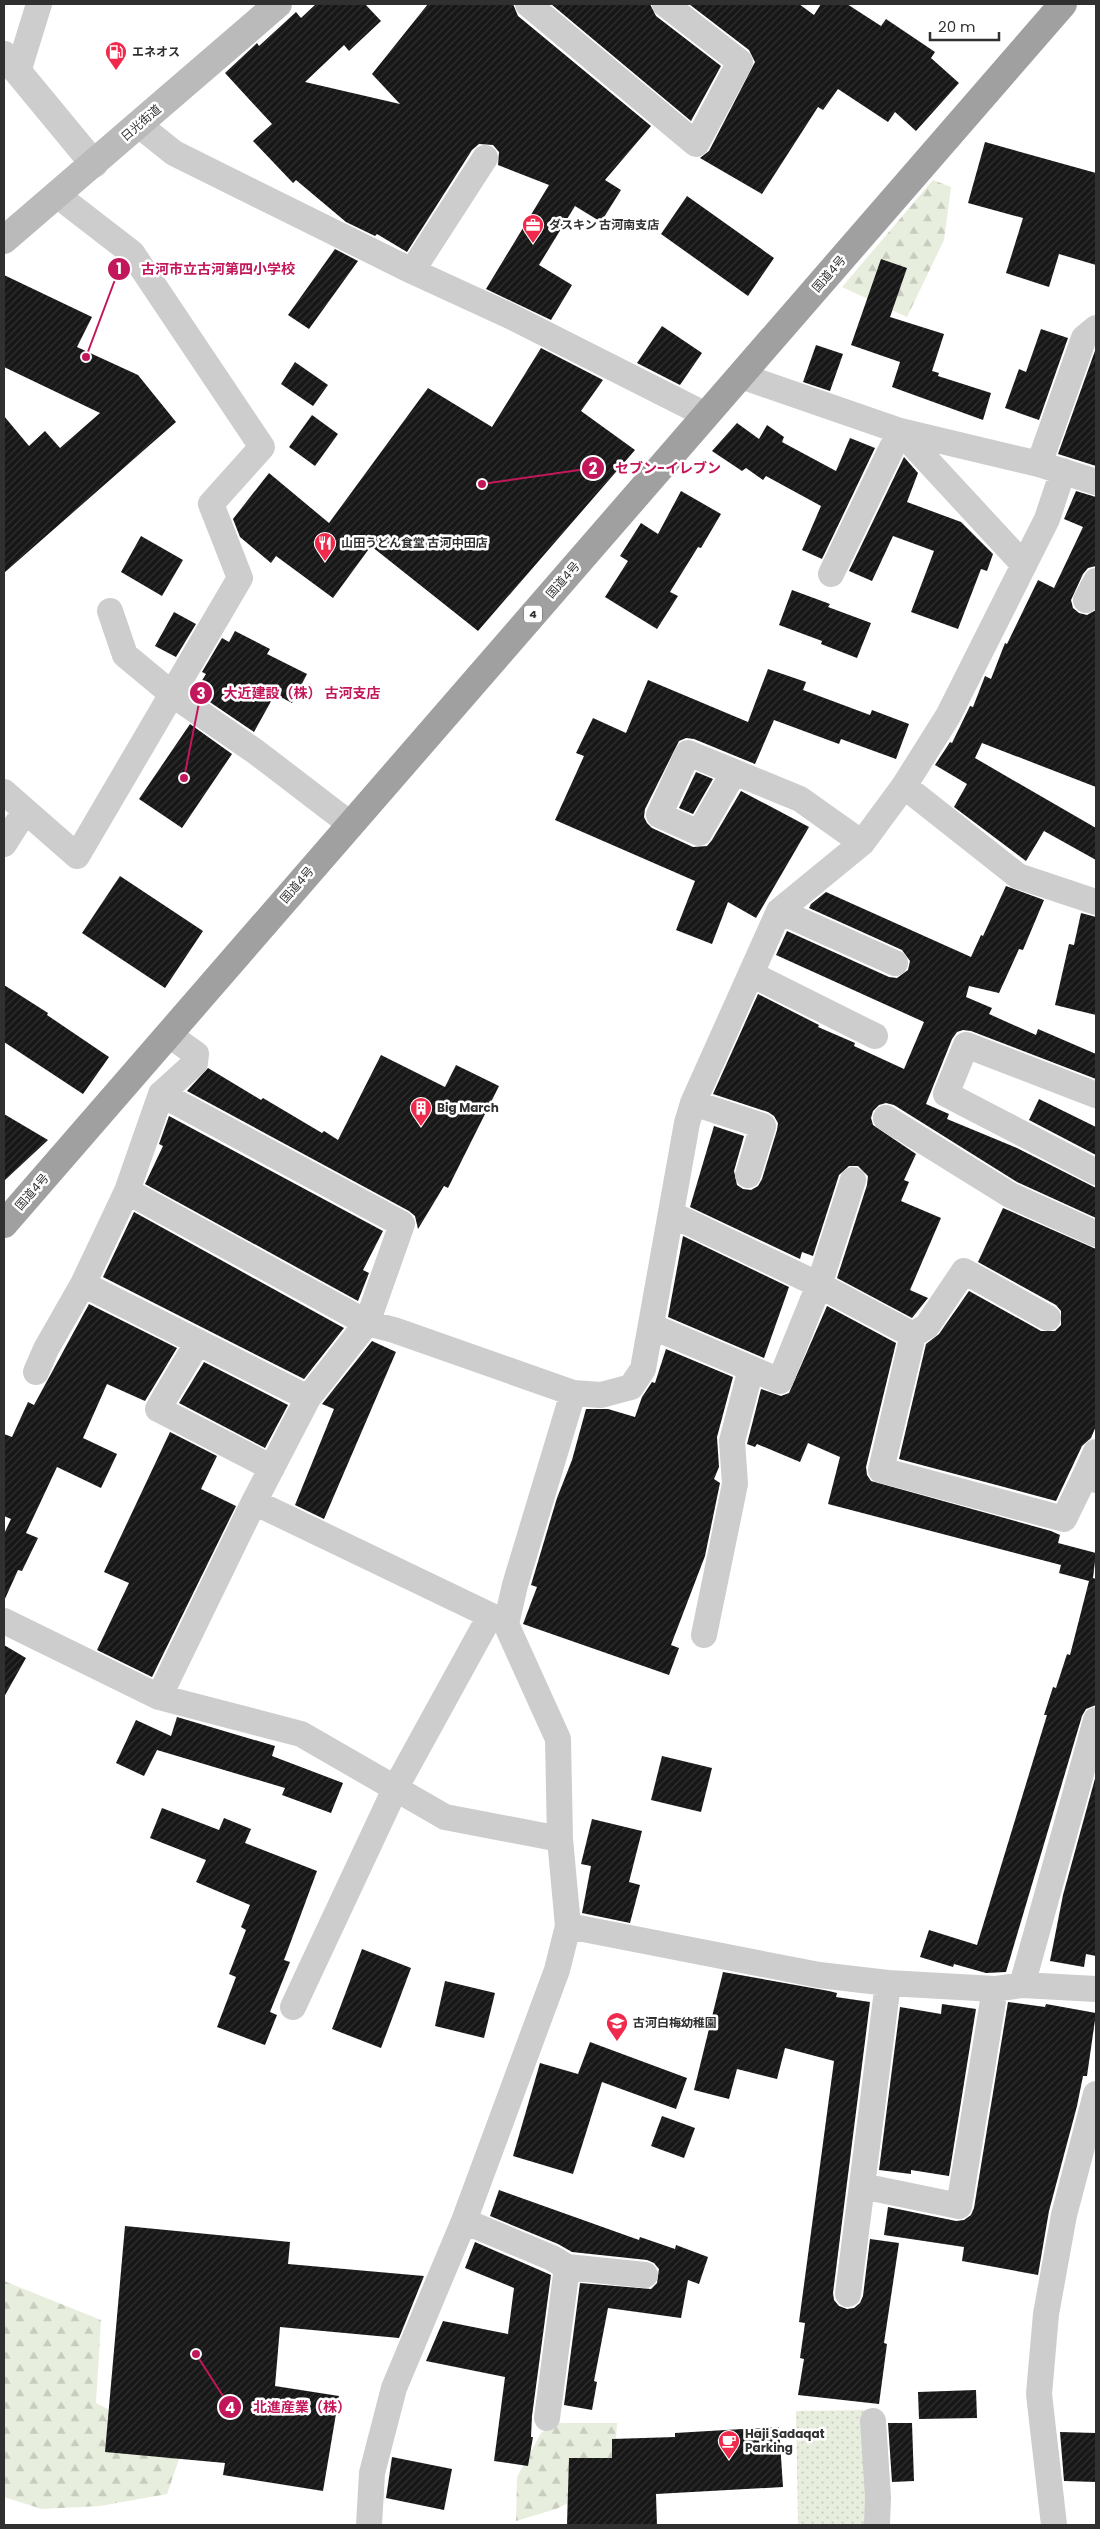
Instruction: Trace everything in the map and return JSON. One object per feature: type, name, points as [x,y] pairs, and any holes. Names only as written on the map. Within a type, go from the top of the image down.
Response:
[{"type":"highway","name":"国道4号","points":[[4,1224],[1063,4]]},
{"type":"main road","name":"日光街道","points":[[4,240],[278,4]]},
{"type":"street","points":[[39,4],[11,63],[94,164]]},
{"type":"street","points":[[528,4],[696,144],[740,62],[665,4]]},
{"type":"street","points":[[139,125],[174,153],[412,271],[512,317],[706,415]]},
{"type":"street","points":[[412,271],[485,158]]},
{"type":"street","points":[[4,792],[77,856],[240,578],[211,504],[262,447],[132,253],[57,195]]},
{"type":"street","points":[[128,1190],[367,1323],[394,1330],[573,1393],[601,1395],[631,1387],[643,1369],[687,1123],[693,1103],[779,911],[862,843],[904,786],[948,716],[1047,519],[1051,468],[1084,338],[1096,328]]},
{"type":"street","points":[[741,376],[900,431],[1051,468],[1096,482]]},
{"type":"street","points":[[900,431],[1024,565]]},
{"type":"street","points":[[831,574],[900,431]]},
{"type":"street","points":[[110,611],[125,656],[172,694],[256,752],[350,824]]},
{"type":"street","points":[[734,772],[800,799],[862,843]]},
{"type":"street","points":[[904,786],[1018,876],[1096,902]]},
{"type":"street","points":[[4,844],[26,811]]},
{"type":"street","points":[[779,911],[895,963]]},
{"type":"street","points":[[751,974],[875,1036]]},
{"type":"street","points":[[36,1372],[46,1349],[83,1284],[128,1190],[161,1094],[194,1063],[196,1054],[168,1034]]},
{"type":"street","points":[[1096,1095],[966,1045],[946,1094],[1096,1172]]},
{"type":"street","points":[[159,1698],[254,1502],[308,1398],[367,1323],[402,1224],[161,1094]]},
{"type":"street","points":[[693,1103],[763,1126],[748,1176]]},
{"type":"street","points":[[886,1118],[1010,1195],[1096,1234]]},
{"type":"street","points":[[651,1326],[780,1380],[819,1284],[853,1180]]},
{"type":"street","points":[[671,1214],[819,1284],[913,1335]]},
{"type":"street","points":[[1048,1318],[964,1271],[927,1326],[913,1335],[881,1470],[1064,1519],[1090,1478],[1096,1452]]},
{"type":"street","points":[[83,1284],[308,1398]]},
{"type":"street","points":[[198,1342],[158,1409],[272,1468]]},
{"type":"street","points":[[704,1635],[736,1484],[732,1441],[752,1369]]},
{"type":"street","points":[[293,2008],[396,1787],[498,1620],[515,1585],[573,1393]]},
{"type":"street","points":[[254,1502],[498,1620],[558,1739],[560,1838],[568,1926],[558,1970],[464,2221],[394,2388],[372,2474],[369,2525]]},
{"type":"street","points":[[4,1621],[159,1698],[301,1734],[396,1787],[445,1817],[560,1838]]},
{"type":"street","points":[[1022,1985],[1096,1720]]},
{"type":"street","points":[[568,1926],[819,1976],[888,1983],[995,1989],[1022,1985],[1096,1989]]},
{"type":"street","points":[[848,2294],[888,1983]]},
{"type":"street","points":[[862,2186],[959,2206],[995,1989]]},
{"type":"street","points":[[1054,2525],[1039,2394],[1045,2324],[1064,2215],[1096,2094]]},
{"type":"street","points":[[464,2221],[552,2258],[567,2267],[645,2275]]},
{"type":"street","points":[[547,2418],[567,2267]]},
{"type":"street","points":[[873,2421],[878,2497],[876,2525]]},
{"type":"green space","points":[[933,180],[951,187],[944,240],[907,317],[842,287]]},
{"type":"green space","points":[[4,2281],[101,2320],[96,2403],[183,2448],[167,2494],[100,2506],[42,2509],[4,2497]]},
{"type":"green space","points":[[866,2410],[869,2525],[798,2525],[796,2411]]},
{"type":"green space","points":[[556,2423],[617,2423],[613,2481],[556,2509],[516,2521],[517,2477],[541,2433]]},
{"type":"building","points":[[316,4],[365,4],[381,21],[349,51],[344,45],[305,82],[400,104],[372,74],[428,4],[513,4],[518,16],[651,126],[605,180],[621,190],[601,222],[575,206],[539,265],[572,285],[551,320],[486,289],[549,185],[498,165],[499,152],[493,145],[479,144],[472,150],[407,252],[377,234],[375,236],[346,222],[296,180],[293,183],[253,141],[272,124],[225,73],[257,43],[259,46],[296,12],[301,18]]},
{"type":"building","points":[[551,4],[650,4],[656,16],[721,66],[691,121]]},
{"type":"building","points":[[689,4],[799,4],[814,15],[821,4],[847,4],[881,26],[886,19],[935,52],[931,58],[959,83],[916,131],[895,112],[888,122],[838,89],[823,110],[818,107],[762,194],[700,158],[709,151],[755,62],[749,50]]},
{"type":"building","points":[[985,142],[1096,173],[1096,265],[1059,254],[1049,287],[1006,273],[1023,218],[968,203]]},
{"type":"building","points":[[687,196],[774,258],[748,296],[661,234]]},
{"type":"building","points":[[335,249],[358,261],[309,329],[288,315]]},
{"type":"building","points":[[881,259],[907,268],[890,317],[944,334],[932,371],[939,373],[938,376],[991,393],[983,420],[892,387],[900,362],[851,345]]},
{"type":"building","points":[[4,275],[92,317],[77,347],[138,375],[176,422],[4,573],[4,416],[29,446],[45,431],[60,448],[100,413],[4,367]]},
{"type":"building","points":[[662,326],[702,353],[680,385],[637,363]]},
{"type":"building","points":[[1041,329],[1068,338],[1039,420],[1005,408],[1019,369],[1026,372]]},
{"type":"building","points":[[816,345],[843,354],[830,391],[803,382]]},
{"type":"building","points":[[541,348],[603,380],[581,411],[635,450],[478,631],[371,546],[333,598],[276,556],[271,563],[240,537],[233,519],[269,473],[329,523],[428,388],[492,427]]},
{"type":"building","points":[[1096,348],[1096,466],[1058,454]]},
{"type":"building","points":[[295,362],[328,385],[313,406],[281,384]]},
{"type":"building","points":[[312,415],[338,434],[315,466],[289,447]]},
{"type":"building","points":[[737,423],[759,439],[767,425],[784,437],[782,442],[836,471],[850,438],[875,448],[822,559],[802,550],[821,506],[766,476],[763,480],[746,468],[742,471],[712,451]]},
{"type":"building","points":[[904,457],[918,473],[907,502],[961,522],[993,554],[987,571],[981,569],[958,629],[911,612],[934,551],[893,536],[872,581],[849,571]]},
{"type":"building","points":[[681,491],[721,514],[701,548],[698,547],[670,592],[678,596],[657,629],[605,597],[628,561],[620,556],[641,523],[658,534]]},
{"type":"building","points":[[1076,491],[1096,497],[1096,566],[1088,568],[1083,574],[1071,600],[1073,608],[1079,613],[1087,615],[1096,610],[1096,787],[982,743],[975,758],[1096,828],[1096,860],[1044,831],[1026,861],[954,807],[967,784],[935,765],[950,742],[952,743],[970,706],[973,707],[985,676],[991,679],[1005,643],[1007,644],[1038,580],[1054,588],[1083,527],[1064,519]]},
{"type":"building","points":[[141,536],[183,560],[162,596],[121,572]]},
{"type":"building","points":[[792,590],[830,604],[828,607],[871,623],[857,658],[821,644],[822,641],[779,625]]},
{"type":"building","points":[[174,612],[196,624],[176,657],[155,646]]},
{"type":"building","points":[[235,631],[270,649],[267,654],[307,674],[292,703],[275,694],[254,732],[195,692],[206,674],[202,672],[222,638],[229,642]]},
{"type":"building","points":[[768,669],[806,682],[803,690],[870,715],[872,710],[909,724],[896,759],[841,739],[839,744],[774,720],[755,764],[694,739],[686,738],[679,741],[645,809],[644,817],[652,828],[693,847],[707,846],[741,791],[809,827],[756,918],[728,902],[712,944],[676,930],[695,881],[555,820],[584,756],[576,753],[593,718],[626,733],[648,680],[748,722]]},
{"type":"building","points":[[190,724],[232,754],[182,828],[139,799]]},
{"type":"building","points":[[696,772],[713,779],[693,814],[679,808]]},
{"type":"building","points":[[120,876],[203,931],[165,988],[82,933]]},
{"type":"building","points":[[1006,886],[1044,900],[1023,950],[1019,949],[999,993],[969,986],[966,997],[992,1008],[989,1014],[1036,1035],[1038,1029],[1096,1054],[1096,1079],[971,1031],[963,1030],[957,1032],[952,1039],[926,1104],[949,1114],[947,1119],[1017,1148],[1096,1188],[1096,1218],[1017,1182],[894,1105],[886,1103],[879,1105],[873,1111],[871,1118],[873,1125],[916,1154],[904,1180],[909,1182],[901,1201],[941,1218],[910,1290],[928,1298],[912,1318],[837,1278],[867,1185],[868,1176],[858,1166],[849,1166],[839,1175],[813,1256],[802,1252],[800,1259],[690,1207],[714,1126],[744,1136],[734,1171],[737,1185],[743,1189],[751,1190],[758,1186],[762,1179],[777,1130],[778,1123],[774,1116],[768,1112],[713,1094],[758,994],[819,1025],[818,1027],[855,1043],[854,1046],[904,1069],[924,1022],[776,955],[787,931],[889,977],[897,978],[908,970],[910,961],[902,950],[809,908],[811,904],[826,892],[971,957]]},
{"type":"building","points":[[1081,913],[1096,917],[1096,1015],[1055,1005],[1069,944],[1074,945]]},
{"type":"building","points":[[4,985],[48,1013],[47,1015],[109,1057],[83,1094],[4,1042]]},
{"type":"building","points":[[381,1055],[445,1087],[456,1065],[499,1086],[448,1188],[444,1186],[418,1229],[415,1216],[409,1211],[187,1091],[208,1068],[261,1100],[263,1098],[322,1133],[324,1131],[338,1140]]},
{"type":"building","points":[[1039,1099],[1096,1127],[1096,1155],[1029,1120]]},
{"type":"building","points":[[4,1114],[48,1140],[4,1181]]},
{"type":"building","points":[[169,1116],[383,1231],[363,1270],[369,1273],[358,1301],[145,1184],[163,1146],[159,1144]]},
{"type":"building","points":[[1003,1208],[1096,1249],[1096,1426],[1091,1438],[1082,1446],[1056,1501],[899,1459],[926,1344],[939,1334],[969,1291],[1041,1331],[1055,1331],[1061,1325],[1061,1311],[1056,1305],[978,1262]]},
{"type":"building","points":[[134,1212],[344,1328],[304,1379],[103,1277]]},
{"type":"building","points":[[683,1236],[789,1287],[764,1358],[668,1317]]},
{"type":"building","points":[[89,1304],[177,1348],[145,1401],[107,1384],[83,1438],[117,1454],[101,1488],[57,1467],[26,1533],[38,1538],[22,1571],[18,1570],[4,1601],[4,1534],[11,1519],[4,1516],[4,1434],[12,1437],[28,1402],[34,1405]]},
{"type":"building","points":[[827,1306],[896,1343],[866,1467],[867,1475],[871,1481],[1051,1531],[1060,1535],[1058,1543],[1096,1553],[1093,1578],[1096,1579],[1096,1705],[1086,1709],[1082,1716],[1006,1972],[986,1973],[954,1964],[953,1967],[920,1957],[929,1930],[977,1945],[1047,1715],[1044,1715],[1053,1687],[1056,1688],[1067,1654],[1070,1655],[1089,1581],[1059,1573],[1061,1565],[828,1504],[840,1457],[808,1443],[800,1462],[757,1444],[755,1447],[747,1444],[761,1389],[781,1396],[789,1393]]},
{"type":"building","points":[[372,1341],[396,1352],[324,1519],[295,1505],[334,1409],[322,1404]]},
{"type":"building","points":[[666,1349],[733,1377],[717,1437],[719,1467],[714,1479],[720,1483],[705,1556],[671,1645],[679,1648],[669,1675],[523,1624],[537,1587],[531,1585],[557,1498],[572,1460],[586,1409],[608,1409],[635,1417],[642,1397],[652,1382],[655,1383]]},
{"type":"building","points":[[204,1362],[288,1405],[265,1448],[179,1403]]},
{"type":"building","points":[[170,1432],[217,1456],[201,1489],[236,1506],[152,1677],[97,1650],[129,1583],[104,1572]]},
{"type":"building","points":[[4,1645],[26,1658],[4,1697]]},
{"type":"building","points":[[177,1717],[275,1746],[272,1756],[343,1783],[331,1813],[282,1795],[285,1788],[157,1750],[144,1776],[116,1763],[136,1720],[171,1736]]},
{"type":"building","points":[[662,1756],[712,1768],[701,1812],[651,1800]]},
{"type":"building","points":[[1096,1775],[1096,1956],[1086,1954],[1084,1967],[1050,1961],[1063,1895]]},
{"type":"building","points":[[162,1808],[219,1830],[224,1818],[251,1829],[245,1843],[317,1871],[284,1960],[290,1962],[270,2012],[277,2015],[265,2045],[217,2027],[236,1977],[229,1974],[246,1930],[241,1927],[250,1905],[196,1882],[206,1860],[150,1838]]},
{"type":"building","points":[[592,1819],[642,1831],[629,1882],[640,1885],[630,1923],[582,1913],[591,1866],[581,1864]]},
{"type":"building","points":[[362,1949],[411,1968],[381,2048],[332,2029]]},
{"type":"building","points":[[723,1972],[829,1991],[837,1993],[836,1997],[870,2002],[833,2293],[834,2300],[839,2306],[847,2309],[854,2308],[860,2303],[863,2296],[870,2239],[899,2243],[884,2343],[887,2344],[879,2404],[798,2395],[804,2359],[800,2358],[805,2323],[799,2322],[834,2061],[785,2048],[777,2079],[737,2069],[729,2099],[694,2090]]},
{"type":"building","points":[[445,1981],[495,1993],[484,2038],[435,2026]]},
{"type":"building","points":[[1008,2002],[1045,2007],[1046,2004],[1096,2013],[1087,2076],[1083,2076],[1077,2106],[1049,2211],[1038,2275],[962,2261],[964,2247],[884,2235],[888,2207],[956,2221],[964,2220],[971,2215],[974,2208]]},
{"type":"building","points":[[942,2004],[976,2009],[949,2176],[911,2170],[911,2174],[879,2170],[900,2007],[941,2014]]},
{"type":"building","points":[[590,2042],[687,2078],[676,2109],[602,2082],[573,2174],[513,2156],[540,2063],[578,2074]]},
{"type":"building","points":[[662,2116],[695,2128],[684,2158],[651,2146]]},
{"type":"building","points":[[499,2190],[639,2240],[640,2237],[675,2249],[676,2245],[708,2257],[699,2284],[688,2280],[681,2318],[608,2308],[594,2381],[597,2382],[592,2410],[564,2405],[580,2283],[651,2289],[657,2283],[659,2269],[654,2263],[647,2260],[572,2252],[558,2244],[490,2216]]},
{"type":"building","points":[[125,2226],[290,2242],[288,2264],[424,2276],[399,2338],[280,2327],[275,2386],[339,2396],[323,2491],[223,2475],[225,2463],[105,2452]]},
{"type":"building","points":[[475,2242],[551,2275],[532,2416],[531,2437],[533,2437],[528,2466],[494,2461],[505,2377],[426,2361],[443,2321],[508,2334],[514,2288],[465,2268]]},
{"type":"building","points":[[976,2390],[977,2418],[919,2419],[918,2392]]},
{"type":"building","points":[[888,2423],[912,2423],[914,2481],[892,2482]]},
{"type":"building","points":[[779,2427],[783,2487],[656,2494],[657,2525],[567,2525],[569,2458],[612,2458],[612,2439],[675,2437],[675,2433]]},
{"type":"building","points":[[1060,2432],[1096,2433],[1096,2482],[1064,2481]]},
{"type":"building","points":[[392,2457],[452,2469],[444,2510],[386,2498]]},
{"type":"place","name":"エネオス","points":[[116,71]]},
{"type":"place","name":"ダスキン 古河南支店","points":[[533,244]]},
{"type":"place","name":"古河市立古河第四小学校","points":[[86,357]]},
{"type":"place","name":"セブン-イレブン","points":[[482,484]]},
{"type":"place","name":"山田うどん食堂 古河中田店","points":[[325,562]]},
{"type":"place","name":"大近建設（株） 古河支店","points":[[184,778]]},
{"type":"place","name":"Big March","points":[[421,1127]]},
{"type":"place","name":"古河白梅幼稚園","points":[[617,2042]]},
{"type":"place","name":"北進産業（株）","points":[[196,2354]]},
{"type":"place","name":"Haji Sadaqat Parking","points":[[729,2460]]}]
